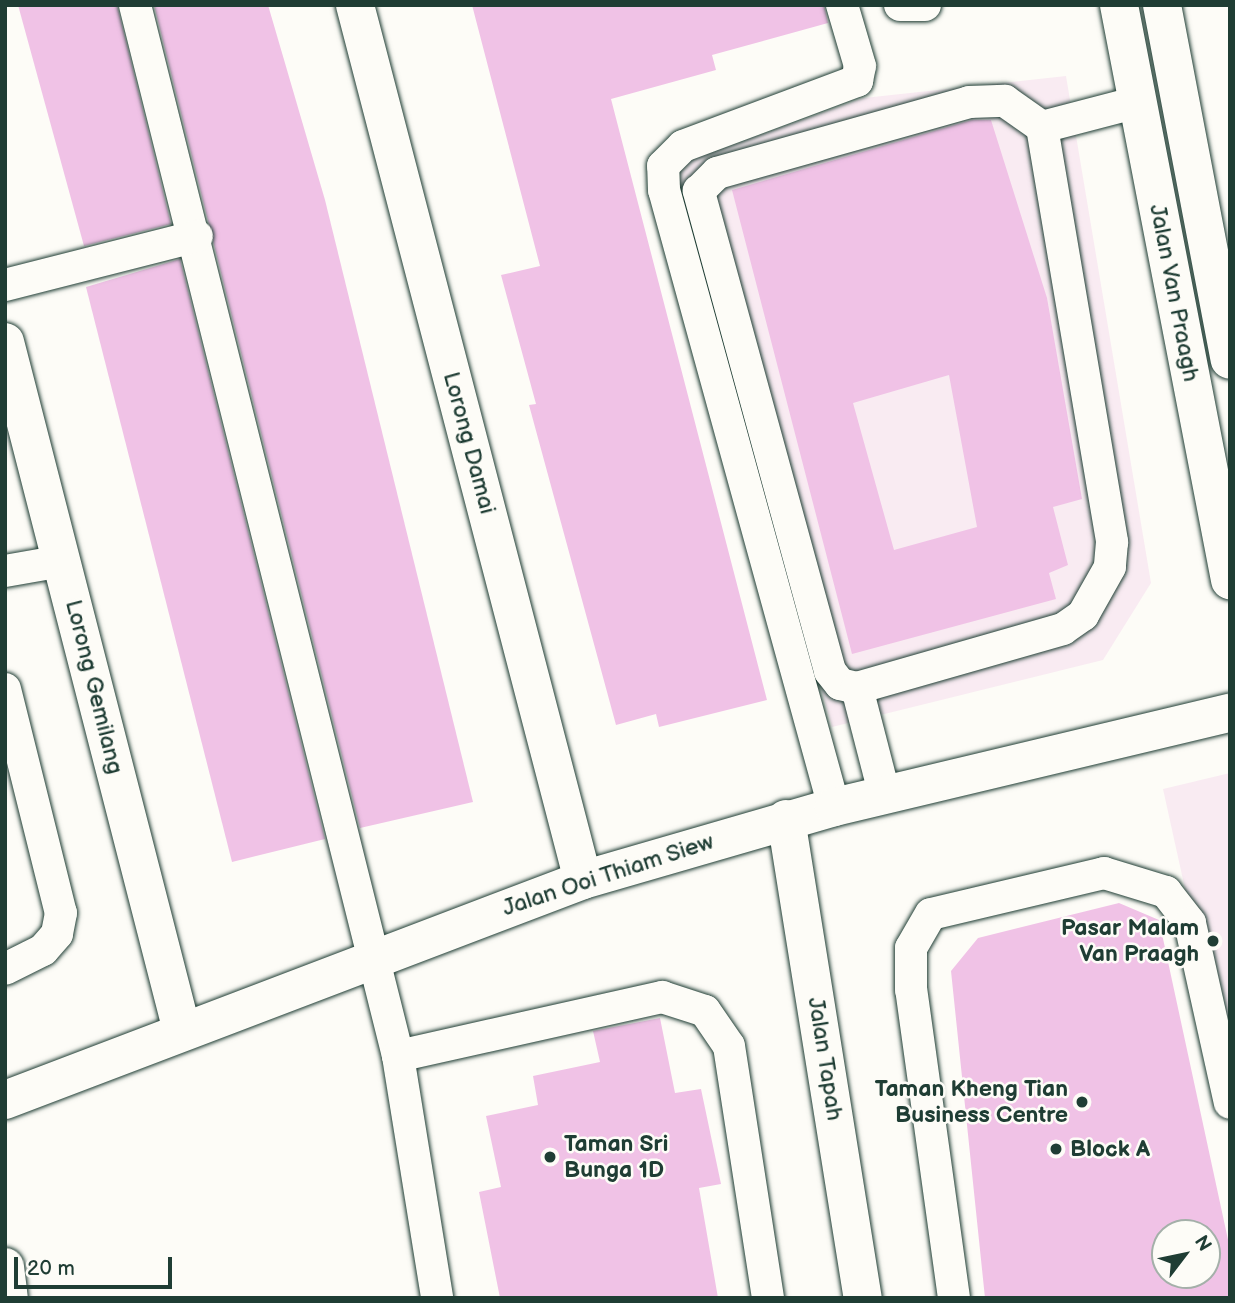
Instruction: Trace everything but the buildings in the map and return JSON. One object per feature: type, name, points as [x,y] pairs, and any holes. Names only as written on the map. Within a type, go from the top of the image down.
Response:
[{"type":"street","name":"Lorong Damai","points":[[355,5],[583,880]]},
{"type":"street","name":"Jalan Van Praagh","points":[[1119,5],[1230,580]]},
{"type":"street","name":"Jalan Van Praagh","points":[[1162,5],[1230,360]]},
{"type":"street","name":"Lorong Gemilang","points":[[5,342],[181,1031]]},
{"type":"street","name":"Jalan Ooi Thiam Siew","points":[[5,1100],[371,956],[583,880],[786,819],[1230,713]]},
{"type":"street","name":"Jalan Tapah","points":[[786,819],[863,1298]]},
{"type":"street","points":[[5,1267],[9,1298]]},
{"type":"lane","points":[[135,5],[197,236],[371,956],[398,1056],[437,1298]]},
{"type":"lane","points":[[834,807],[664,190],[663,166],[683,146],[857,81],[860,66],[842,5]]},
{"type":"lane","points":[[900,5],[925,5]]},
{"type":"lane","points":[[1005,101],[1042,127],[1112,542],[1110,567],[1083,615],[1063,629],[857,688],[840,684],[830,671],[699,191],[717,173],[969,102],[1005,101]]},
{"type":"lane","points":[[1042,127],[1138,102]]},
{"type":"lane","points":[[5,285],[197,236]]},
{"type":"lane","points":[[5,571],[62,561]]},
{"type":"lane","points":[[857,688],[885,796]]},
{"type":"lane","points":[[5,689],[61,913],[57,934],[43,950],[5,969]]},
{"type":"lane","points":[[954,1298],[911,990],[911,948],[931,914],[1104,873],[1166,892],[1190,923],[1230,1103]]},
{"type":"lane","points":[[398,1056],[662,997],[705,1011],[729,1045],[768,1298]]},
{"type":"shaded area","points":[[1066,76],[1151,583],[1103,660],[832,727],[674,166],[864,98]]},
{"type":"shaded area","name":"Pasar Malam Van Praagh","points":[[1230,773],[1230,1093],[1163,789]]},
{"type":"place","name":"Pasar Malam Van Praagh","points":[[1213,941]]},
{"type":"place","name":"Taman Kheng Tian Business Centre","points":[[1082,1102]]},
{"type":"place","name":"Block A","points":[[1056,1149]]},
{"type":"place","name":"Taman Sri Bunga 1D","points":[[550,1157]]}]
